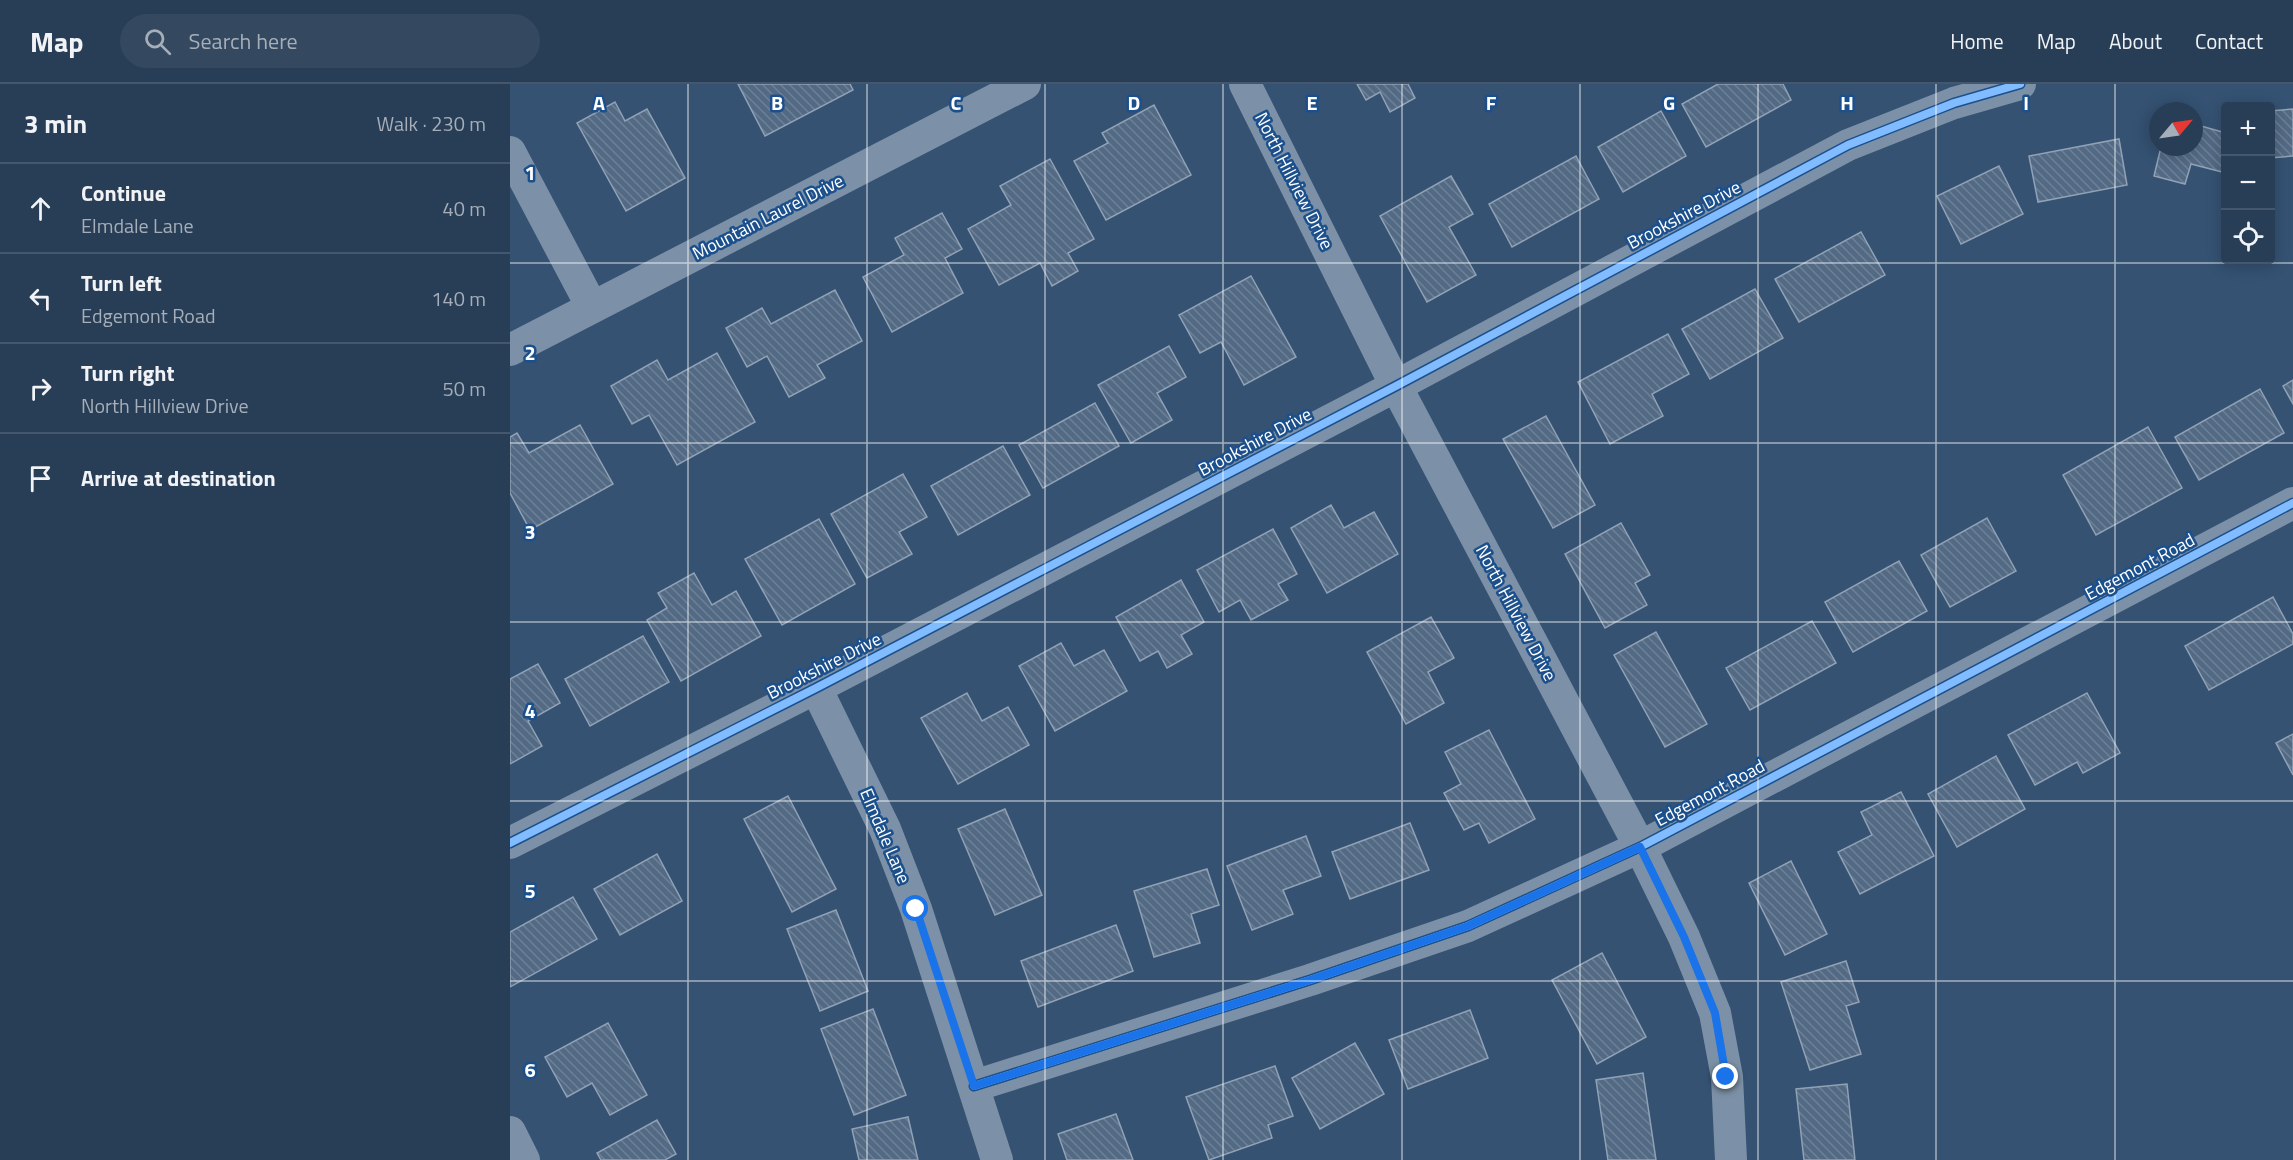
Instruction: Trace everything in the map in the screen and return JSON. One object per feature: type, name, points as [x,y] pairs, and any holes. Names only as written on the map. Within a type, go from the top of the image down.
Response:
[{"type":"street","name":"Mountain Laurel Drive","points":[[510,350],[1025,84]]},
{"type":"street","name":"North Hillview Drive","points":[[1245,84],[1396,386],[1640,847],[1684,937],[1715,1013],[1726,1077],[1731,1160]]},
{"type":"street","name":"Brookshire Drive","points":[[510,843],[816,688],[1396,386],[1848,145],[1954,103],[2020,84]]},
{"type":"street","points":[[510,152],[592,307]]},
{"type":"street","name":"Edgemont Road","points":[[974,1086],[1310,980],[1468,926],[1640,847],[2293,503]]},
{"type":"street","name":"Elmdale Lane","points":[[816,688],[885,829],[916,909],[997,1160]]},
{"type":"street","points":[[510,1132],[524,1160]]},
{"type":"building","points":[[738,84],[850,84],[853,90],[765,136]]},
{"type":"building","points":[[1357,84],[1408,84],[1415,98],[1390,112],[1380,92],[1366,100]]},
{"type":"building","points":[[1718,84],[1783,84],[1791,100],[1706,147],[1682,104]]},
{"type":"building","points":[[615,102],[625,121],[647,109],[685,178],[626,211],[577,123]]},
{"type":"building","points":[[1154,105],[1191,175],[1106,220],[1074,161],[1108,143],[1102,133]]},
{"type":"building","points":[[2293,109],[2293,156],[2275,158],[2275,111]]},
{"type":"building","points":[[1661,111],[1686,156],[1623,192],[1598,147]]},
{"type":"building","points":[[2203,127],[2221,132],[2221,172],[2191,164],[2185,184],[2154,176],[2159,156],[2203,156]]},
{"type":"building","points":[[2119,139],[2127,185],[2038,202],[2029,156]]},
{"type":"building","points":[[1576,156],[1599,199],[1512,247],[1489,204]]},
{"type":"building","points":[[1050,159],[1094,239],[1068,253],[1078,271],[1052,286],[1040,263],[999,285],[968,229],[1011,205],[1000,186]]},
{"type":"building","points":[[1999,166],[2023,214],[1961,244],[1937,196]]},
{"type":"building","points":[[1451,176],[1473,214],[1449,227],[1476,275],[1427,302],[1380,216]]},
{"type":"building","points":[[942,213],[962,249],[945,258],[963,293],[892,332],[863,277],[904,255],[895,238]]},
{"type":"building","points":[[1861,232],[1885,275],[1799,322],[1775,279]]},
{"type":"building","points":[[1251,276],[1296,357],[1244,385],[1221,342],[1200,353],[1179,315]]},
{"type":"building","points":[[1755,289],[1783,338],[1710,379],[1682,329]]},
{"type":"building","points":[[835,290],[862,341],[817,365],[825,378],[789,397],[767,356],[747,367],[726,328],[762,308],[771,324]]},
{"type":"building","points":[[1668,334],[1689,374],[1652,394],[1663,416],[1610,444],[1578,382]]},
{"type":"building","points":[[1169,346],[1186,377],[1157,393],[1172,420],[1131,443],[1098,385]]},
{"type":"building","points":[[717,353],[755,422],[677,465],[649,415],[632,424],[611,386],[657,360],[668,380]]},
{"type":"building","points":[[2293,380],[2293,404],[2283,386]]},
{"type":"building","points":[[2260,389],[2284,433],[2199,480],[2175,437]]},
{"type":"building","points":[[1095,403],[1119,446],[1043,488],[1019,445]]},
{"type":"building","points":[[1546,416],[1595,505],[1553,528],[1503,439]]},
{"type":"building","points":[[580,425],[613,484],[530,530],[510,493],[510,437],[517,433],[529,453]]},
{"type":"building","points":[[2148,427],[2182,488],[2096,535],[2063,475]]},
{"type":"building","points":[[1003,446],[1030,495],[958,535],[931,486]]},
{"type":"building","points":[[903,474],[927,517],[899,532],[912,554],[867,578],[831,514]]},
{"type":"building","points":[[1331,505],[1344,528],[1374,512],[1398,554],[1327,593],[1291,528]]},
{"type":"building","points":[[1987,518],[2016,571],[1950,607],[1921,555]]},
{"type":"building","points":[[819,519],[855,584],[782,625],[745,559]]},
{"type":"building","points":[[1621,523],[1650,575],[1635,583],[1647,605],[1605,628],[1565,554]]},
{"type":"building","points":[[1273,529],[1297,574],[1278,584],[1288,600],[1251,620],[1240,600],[1219,612],[1197,570]]},
{"type":"building","points":[[1899,561],[1927,611],[1853,652],[1825,602]]},
{"type":"building","points":[[694,573],[712,605],[736,591],[761,636],[681,681],[647,620],[667,608],[658,593]]},
{"type":"building","points":[[1181,580],[1204,622],[1181,635],[1192,654],[1167,668],[1158,651],[1140,661],[1116,617]]},
{"type":"building","points":[[2273,597],[2293,634],[2293,644],[2209,690],[2185,646]]},
{"type":"building","points":[[1431,617],[1454,658],[1428,672],[1444,703],[1406,724],[1367,652]]},
{"type":"building","points":[[1812,621],[1836,663],[1750,710],[1726,668]]},
{"type":"building","points":[[1656,632],[1707,724],[1665,747],[1614,655]]},
{"type":"building","points":[[643,636],[669,682],[590,726],[565,679]]},
{"type":"building","points":[[1061,643],[1074,666],[1104,650],[1127,691],[1055,731],[1019,666]]},
{"type":"building","points":[[538,664],[560,703],[528,721],[542,746],[510,764],[510,679]]},
{"type":"building","points":[[967,693],[982,721],[1008,707],[1029,745],[958,784],[921,718]]},
{"type":"building","points":[[2087,693],[2120,753],[2083,773],[2077,762],[2035,785],[2008,735]]},
{"type":"building","points":[[1489,730],[1535,819],[1489,843],[1479,823],[1464,830],[1444,793],[1461,784],[1445,752]]},
{"type":"building","points":[[2293,734],[2293,775],[2276,743]]},
{"type":"building","points":[[1996,756],[2025,809],[1957,847],[1928,794]]},
{"type":"building","points":[[1901,792],[1934,856],[1860,894],[1838,852],[1872,835],[1861,812]]},
{"type":"building","points":[[788,796],[836,889],[792,912],[744,819]]},
{"type":"building","points":[[1005,809],[1042,895],[995,915],[958,829]]},
{"type":"building","points":[[1410,823],[1429,870],[1350,899],[1332,852]]},
{"type":"building","points":[[1306,836],[1321,876],[1283,890],[1293,914],[1252,930],[1227,866]]},
{"type":"building","points":[[657,854],[682,901],[620,935],[594,889]]},
{"type":"building","points":[[1791,861],[1827,934],[1785,955],[1749,883]]},
{"type":"building","points":[[1207,869],[1219,905],[1191,914],[1200,943],[1154,957],[1134,891]]},
{"type":"building","points":[[573,897],[597,939],[510,987],[510,932]]},
{"type":"building","points":[[836,910],[868,991],[820,1011],[787,929]]},
{"type":"building","points":[[1116,925],[1133,971],[1038,1007],[1021,961]]},
{"type":"building","points":[[1602,953],[1646,1037],[1597,1064],[1552,980]]},
{"type":"building","points":[[1846,961],[1859,1002],[1846,1006],[1861,1054],[1810,1070],[1781,982]]},
{"type":"building","points":[[873,1009],[906,1095],[854,1115],[821,1029]]},
{"type":"building","points":[[1470,1010],[1488,1058],[1408,1089],[1389,1040]]},
{"type":"building","points":[[608,1023],[647,1095],[610,1115],[592,1083],[567,1097],[545,1057]]},
{"type":"building","points":[[1355,1043],[1384,1094],[1320,1129],[1292,1078]]},
{"type":"building","points":[[1275,1066],[1293,1116],[1268,1125],[1272,1138],[1209,1160],[1186,1097]]},
{"type":"building","points":[[1643,1073],[1656,1160],[1608,1160],[1596,1080]]},
{"type":"building","points":[[1847,1084],[1855,1160],[1804,1160],[1796,1089]]},
{"type":"building","points":[[1116,1114],[1133,1160],[1067,1160],[1058,1134]]},
{"type":"building","points":[[908,1117],[918,1160],[859,1160],[852,1129]]},
{"type":"building","points":[[657,1120],[676,1154],[665,1160],[601,1160],[597,1153]]},
{"type":"cycle path","points":[[510,843],[816,688],[1396,386],[1848,145],[1954,103],[2020,84]]},
{"type":"cycle path","points":[[974,1086],[1310,980],[1468,926],[1640,847],[2293,503]]},
{"type":"route","points":[[916,909],[974,1086],[1310,980],[1468,926],[1640,847],[1684,937],[1715,1013],[1726,1077]]}]
